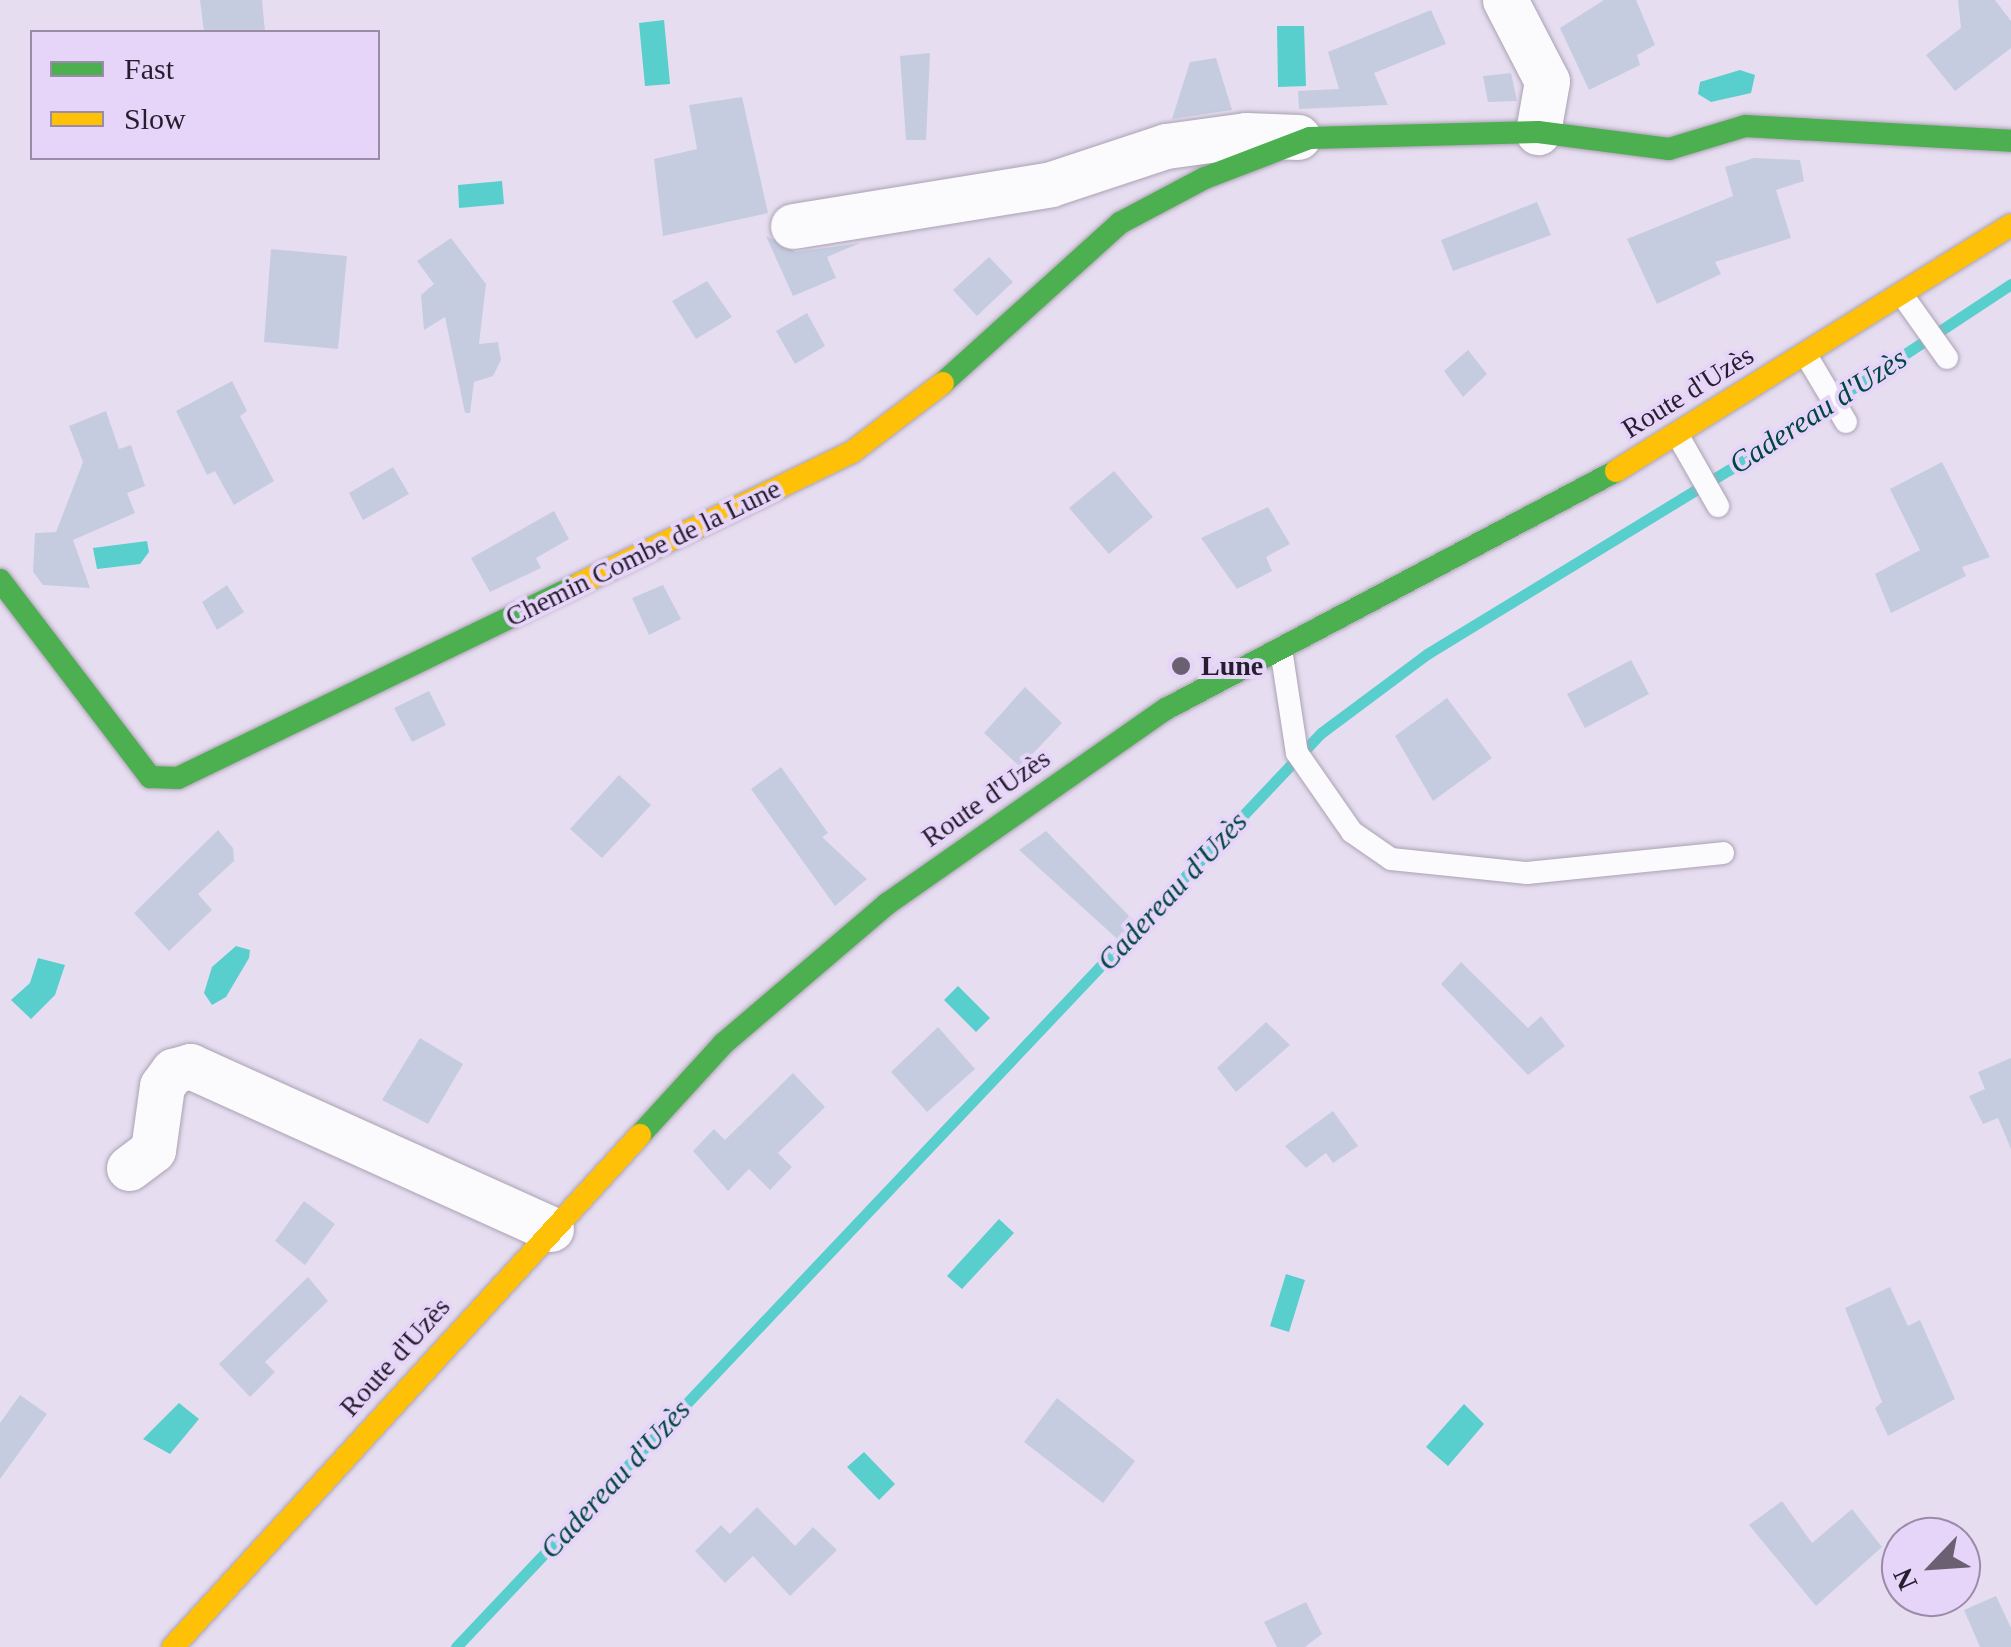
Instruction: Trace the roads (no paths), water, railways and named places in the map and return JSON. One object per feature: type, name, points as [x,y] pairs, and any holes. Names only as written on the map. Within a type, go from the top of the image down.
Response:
[{"type":"main road","name":"Chemin Combe de la Lune","points":[[0,580],[150,777],[178,778],[852,452],[988,348],[1120,223],[1205,178],[1310,138],[1538,132],[1669,149],[1745,126],[2011,142]]},
{"type":"main road","name":"Route d'Uzès","points":[[174,1647],[723,1044],[887,904],[1166,709],[1677,434],[1806,355],[1910,305],[2011,225]]},
{"type":"street","points":[[1505,0],[1547,82],[1538,132]]},
{"type":"street","name":"Chemin Combe de la Lune","points":[[793,226],[1051,184],[1166,146],[1246,135],[1310,138]]},
{"type":"street","points":[[129,1168],[153,1150],[162,1086],[173,1071],[190,1066],[551,1229]]},
{"type":"lane","points":[[1910,305],[1947,358]]},
{"type":"lane","points":[[1806,355],[1846,422]]},
{"type":"lane","points":[[1677,434],[1718,506]]},
{"type":"lane","points":[[1280,646],[1297,752],[1352,832],[1391,859],[1526,874],[1723,853]]},
{"type":"waterway","name":"Cadereau d'Uzès","points":[[456,1647],[1321,733],[1427,654],[1729,470],[2011,284]]},
{"type":"place","name":"Lune","points":[[1181,666]]}]
